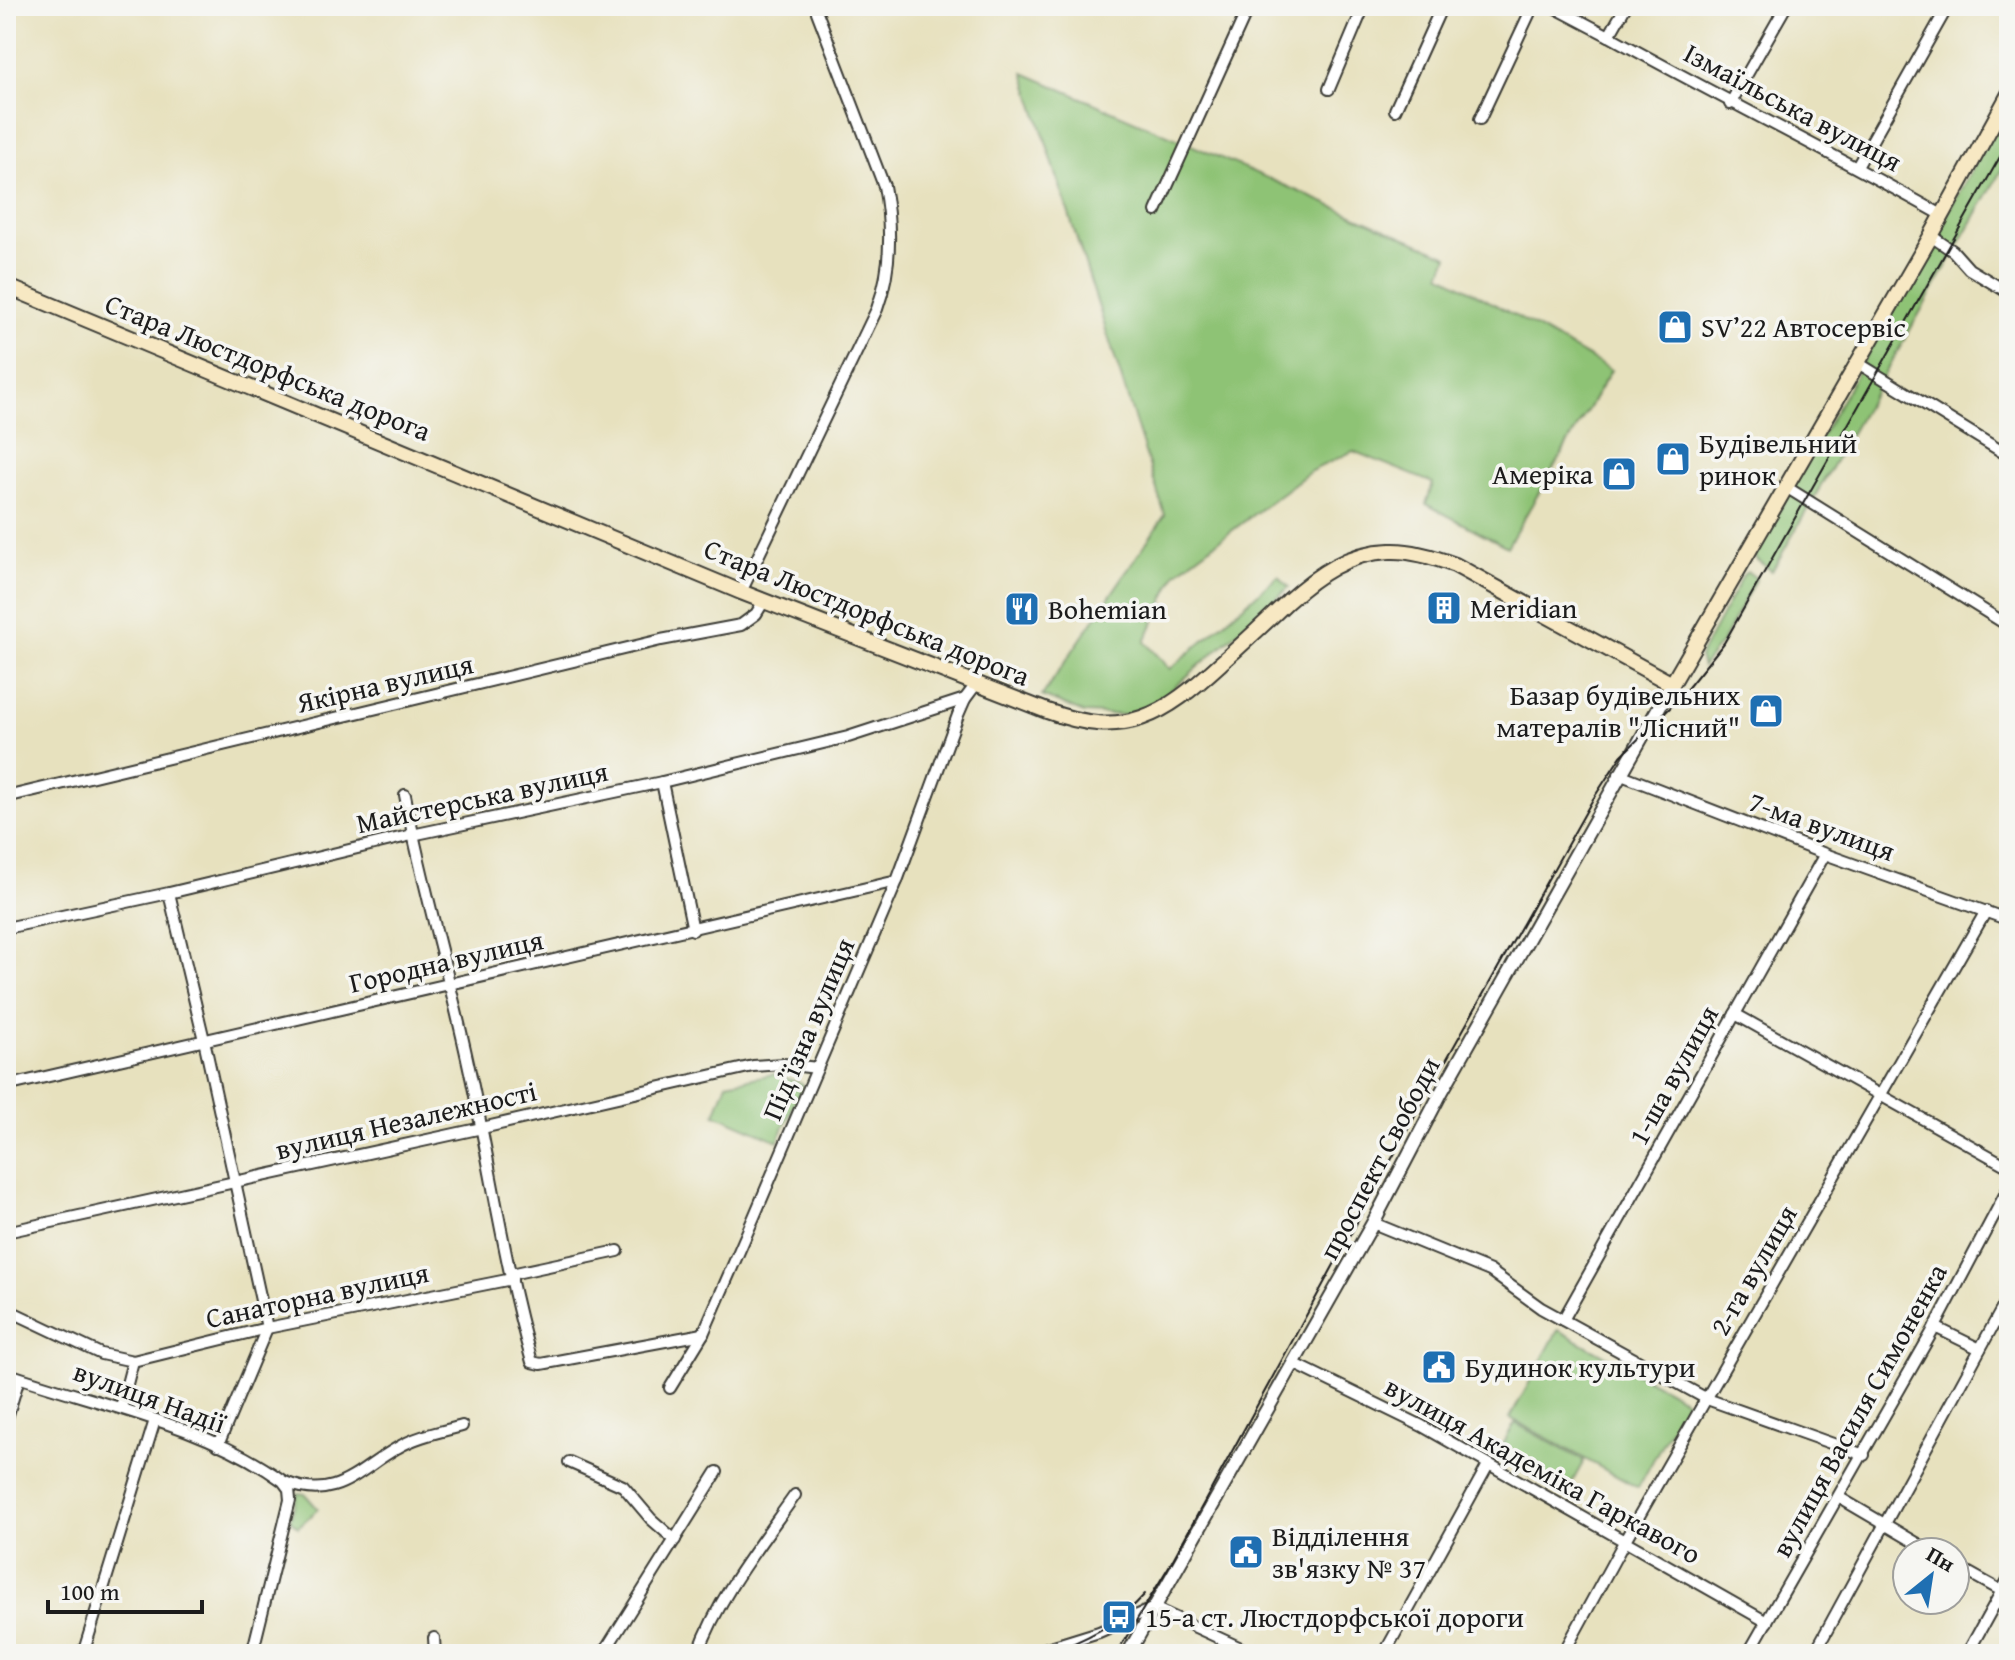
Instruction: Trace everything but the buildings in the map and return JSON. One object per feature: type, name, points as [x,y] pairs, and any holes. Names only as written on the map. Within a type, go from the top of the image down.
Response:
[{"type":"main road","points":[[1672,684],[2008,98]]},
{"type":"main road","name":"Стара Люстдорфська дорога","points":[[6,286],[741,592],[1080,721],[1110,724],[1150,716],[1180,700],[1319,576],[1354,557],[1390,551],[1431,556],[1455,565],[1672,684]]},
{"type":"street","points":[[1156,211],[1249,6]]},
{"type":"street","points":[[1329,89],[1364,6]]},
{"type":"street","points":[[1395,110],[1442,6]]},
{"type":"street","points":[[1480,119],[1533,6]]},
{"type":"street","name":"Ізмаїльська вулиця","points":[[1552,6],[1942,215]]},
{"type":"street","points":[[1609,36],[1626,6]]},
{"type":"street","points":[[1730,104],[1786,6]]},
{"type":"street","points":[[1857,167],[1948,6]]},
{"type":"street","points":[[741,592],[877,309],[889,263],[888,209],[884,186],[817,12]]},
{"type":"street","points":[[1931,236],[1953,251],[1969,269],[2009,293]]},
{"type":"street","points":[[1858,363],[2009,456]]},
{"type":"street","points":[[1786,487],[2009,626]]},
{"type":"street","name":"Якірна вулиця","points":[[6,797],[661,640],[741,625],[756,614],[764,601]]},
{"type":"street","name":"Підʼїзна вулиця","points":[[670,1388],[703,1334],[897,881],[965,699],[977,683]]},
{"type":"street","name":"проспект Свободи","points":[[1128,1654],[1373,1223],[1442,1091],[1672,684]]},
{"type":"street","name":"Майстерська вулиця","points":[[6,928],[412,835],[662,782],[848,737],[965,699]]},
{"type":"street","name":"7-ма вулиця","points":[[1619,774],[1825,854],[2009,920]]},
{"type":"street","points":[[662,782],[693,930]]},
{"type":"street","points":[[405,795],[412,835],[451,985],[512,1276],[534,1363],[703,1334]]},
{"type":"street","name":"1-ша вулиця","points":[[1563,1320],[1825,854]]},
{"type":"street","name":"Городна вулиця","points":[[6,1086],[897,881]]},
{"type":"street","points":[[169,893],[267,1328],[218,1445]]},
{"type":"street","name":"2-га вулиця","points":[[1563,1654],[1624,1542],[1986,911]]},
{"type":"street","points":[[1735,1014],[2009,1167]]},
{"type":"street","name":"вулиця Незалежності","points":[[6,1232],[753,1066],[783,1064],[817,1068]]},
{"type":"street","name":"вулиця Василя Симоненка","points":[[1748,1654],[1840,1498],[2009,1187]]},
{"type":"street","points":[[1373,1223],[1490,1271],[1525,1298],[1707,1399],[1864,1455]]},
{"type":"street","name":"Санаторна вулиця","points":[[133,1361],[267,1328],[618,1251]]},
{"type":"street","points":[[1814,1654],[2009,1296]]},
{"type":"street","name":"вулиця Надії","points":[[6,1309],[101,1354],[133,1361]]},
{"type":"street","points":[[1935,1327],[1980,1349]]},
{"type":"street","points":[[121,1407],[133,1361]]},
{"type":"street","name":"вулиця Академіка Гаркавого","points":[[1293,1363],[1422,1426],[1767,1622]]},
{"type":"street","name":"вулиця Надії","points":[[6,1373],[155,1420],[218,1445],[279,1478],[307,1489],[339,1485],[363,1473],[398,1447],[462,1426]]},
{"type":"street","points":[[6,1421],[19,1378]]},
{"type":"street","points":[[83,1654],[155,1420]]},
{"type":"street","points":[[569,1462],[623,1486],[644,1512],[675,1540]]},
{"type":"street","points":[[1384,1654],[1488,1465]]},
{"type":"street","points":[[603,1654],[717,1472]]},
{"type":"street","points":[[252,1654],[290,1500],[289,1489],[279,1478]]},
{"type":"street","points":[[698,1654],[709,1624],[728,1589],[795,1495]]},
{"type":"street","points":[[1840,1498],[1904,1536]]},
{"type":"street","points":[[1971,1574],[2006,1593]]},
{"type":"street","points":[[1967,1654],[2006,1593],[2009,1578]]},
{"type":"street","points":[[1028,1654],[1099,1632],[1154,1608],[1254,1654]]},
{"type":"street","points":[[434,1638],[435,1654]]},
{"type":"green space","points":[[1024,73],[1448,256],[1441,274],[1611,370],[1507,547],[1426,504],[1433,483],[1353,451],[1311,471],[1176,573],[1145,642],[1170,669],[1278,576],[1289,587],[1154,705],[1125,715],[1084,713],[1042,696],[1165,515]]},
{"type":"green space","points":[[2009,104],[2009,157],[1772,571],[1754,555]]},
{"type":"green space","points":[[1748,572],[1756,578],[1722,642],[1702,667],[1699,657],[1744,574]]},
{"type":"green space","points":[[774,1074],[803,1084],[778,1141],[715,1114],[727,1083]]},
{"type":"green space","points":[[1558,1330],[1686,1400],[1638,1488],[1510,1418]]},
{"type":"green space","points":[[1515,1423],[1584,1461],[1565,1495],[1496,1457]]},
{"type":"green space","points":[[298,1493],[305,1494],[318,1509],[298,1527],[290,1520]]},
{"type":"tram line","points":[[1116,1654],[1171,1563],[1431,1087],[1593,799],[1621,756],[1677,701],[1724,643],[2009,141]]},
{"type":"tram line","points":[[1046,1654],[1100,1630],[1124,1614],[1145,1594]]},
{"type":"place","name":"SV’22 Автосервіс","points":[[1675,327]]},
{"type":"place","name":"Будівельний ринок","points":[[1673,459]]},
{"type":"place","name":"Амеріка","points":[[1619,474]]},
{"type":"place","name":"Meridian","points":[[1444,608]]},
{"type":"place","name":"Bohemian","points":[[1022,609]]},
{"type":"place","name":"Базар будівельних матералів \"Лісний\"","points":[[1766,711]]},
{"type":"place","name":"Будинок культури","points":[[1439,1367]]},
{"type":"place","name":"Відділення зв'язку № 37","points":[[1246,1552]]},
{"type":"place","name":"15-а ст. Люстдорфської дороги","points":[[1119,1617]]}]
